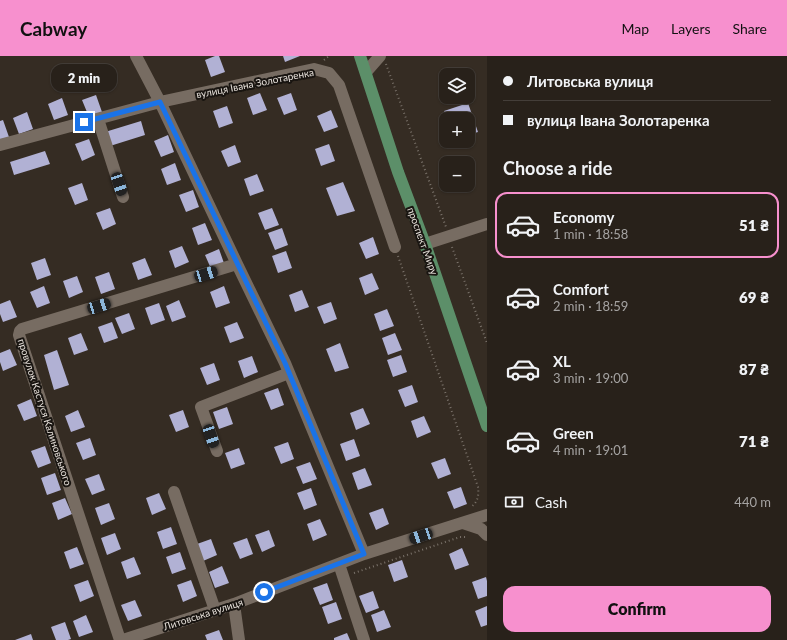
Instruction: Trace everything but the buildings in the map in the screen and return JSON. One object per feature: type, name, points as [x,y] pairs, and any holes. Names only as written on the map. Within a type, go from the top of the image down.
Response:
[{"type":"main road","name":"проспект Миру","points":[[360,56],[398,172],[425,244],[487,426]]},
{"type":"street","points":[[136,56],[160,102],[289,373],[364,554]]},
{"type":"street","points":[[366,72],[383,60]]},
{"type":"street","name":"вулиця Івана Золотаренка","points":[[0,145],[160,102],[314,69],[329,73],[339,85],[395,247]]},
{"type":"street","points":[[98,119],[123,197]]},
{"type":"street","points":[[425,244],[487,224]]},
{"type":"street","name":"провулок Кастуся Калиновського","points":[[121,640],[21,342],[19,335],[20,331],[236,264]]},
{"type":"street","points":[[217,451],[201,407],[289,373]]},
{"type":"street","points":[[174,492],[215,610]]},
{"type":"street","name":"Литовська вулиця","points":[[121,640],[234,604],[364,554],[487,515]]},
{"type":"street","points":[[463,523],[480,529],[487,535]]},
{"type":"street","points":[[339,564],[364,640]]},
{"type":"street","points":[[234,604],[239,640]]},
{"type":"path","points":[[383,60],[449,236],[487,343]]},
{"type":"path","points":[[395,247],[478,487],[477,502],[469,509]]},
{"type":"path","points":[[343,576],[460,537],[471,537]]},
{"type":"route","points":[[84,122],[160,102],[236,264],[285,363],[364,554],[264,592]]}]
